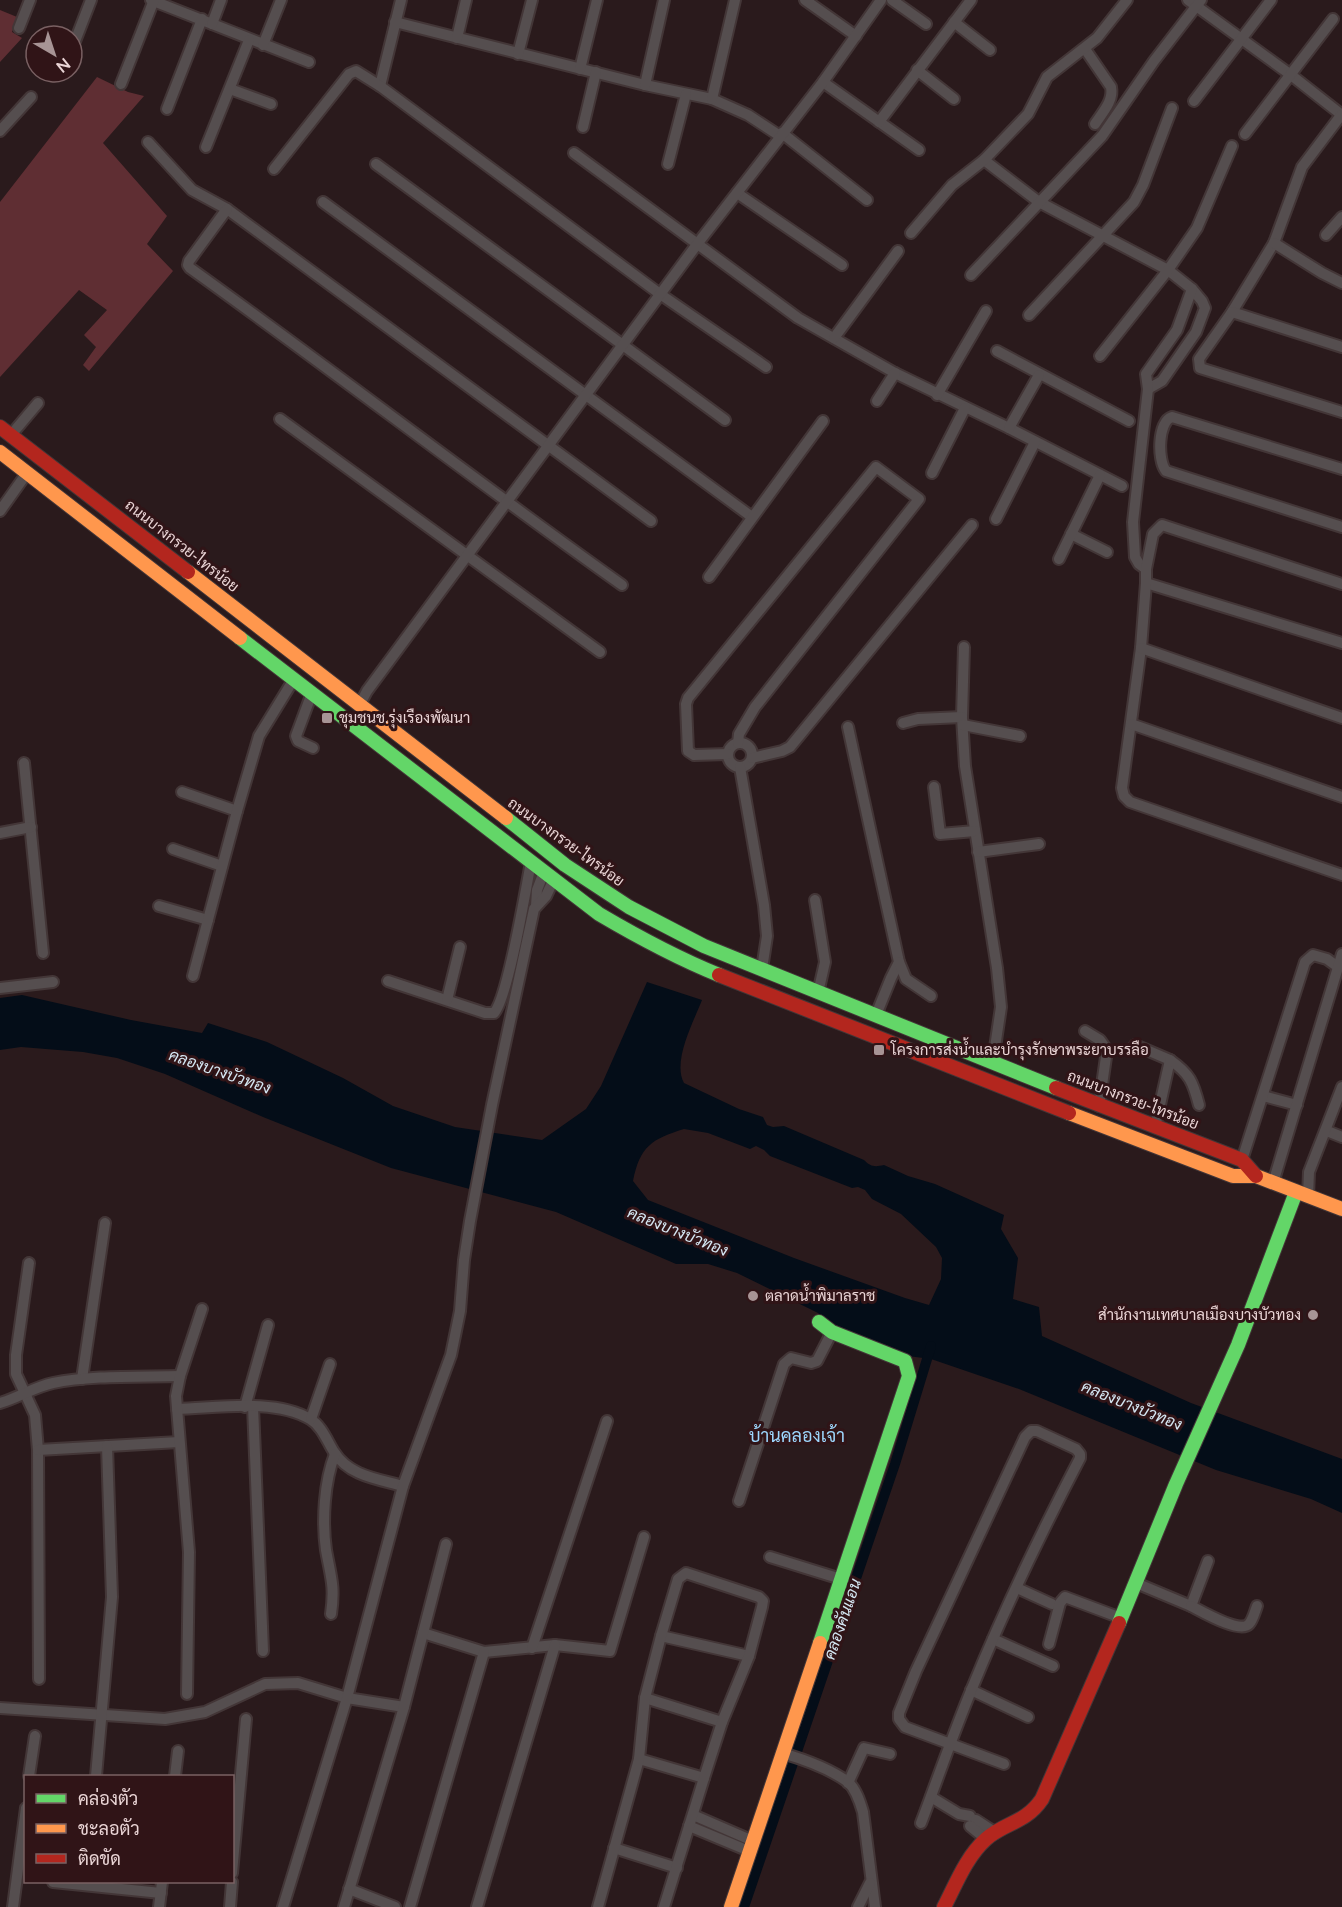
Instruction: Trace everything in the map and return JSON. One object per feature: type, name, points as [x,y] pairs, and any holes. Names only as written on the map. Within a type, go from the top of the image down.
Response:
[{"type":"main road","name":"ถนนบางกรวย-ไทรน้อย","points":[[6,431],[360,704],[565,866],[640,914],[704,946],[818,993],[993,1061],[1098,1106],[1242,1160],[1256,1176]]},
{"type":"main road","name":"ถนนบางกรวย-ไทรน้อย","points":[[0,452],[599,914],[692,964],[886,1042],[1233,1176],[1256,1176],[1342,1209]]},
{"type":"main road","points":[[944,1907],[965,1866],[991,1836],[1033,1812],[1042,1799],[1302,1194]]},
{"type":"main road","points":[[731,1907],[785,1754],[909,1376],[905,1361],[832,1332],[819,1322]]},
{"type":"street","points":[[19,28],[30,0]]},
{"type":"street","points":[[82,24],[91,0]]},
{"type":"street","points":[[121,84],[153,0],[309,62]]},
{"type":"street","points":[[167,108],[207,21],[221,0]]},
{"type":"street","points":[[263,45],[281,0]]},
{"type":"street","points":[[380,86],[401,0]]},
{"type":"street","points":[[457,38],[466,0]]},
{"type":"street","points":[[518,54],[532,0]]},
{"type":"street","points":[[580,69],[597,0]]},
{"type":"street","points":[[645,85],[664,0]]},
{"type":"street","points":[[711,99],[735,0]]},
{"type":"street","points":[[805,0],[856,36]]},
{"type":"street","points":[[360,704],[367,691],[622,345],[823,82],[881,0]]},
{"type":"street","points":[[892,0],[926,24]]},
{"type":"street","points":[[879,122],[971,0]]},
{"type":"street","points":[[911,233],[952,185],[984,160],[1028,114],[1047,77],[1098,38],[1127,0]]},
{"type":"street","points":[[1194,101],[1271,0]]},
{"type":"street","points":[[971,275],[1102,136],[1195,2],[1342,115],[1302,168],[1274,243],[1232,312],[1199,358],[1200,368],[1342,412]]},
{"type":"street","points":[[1245,134],[1333,19]]},
{"type":"street","points":[[395,22],[645,85],[711,99],[748,115],[781,135],[867,200]]},
{"type":"street","points":[[954,22],[990,50]]},
{"type":"street","points":[[206,147],[249,40]]},
{"type":"street","points":[[1084,49],[1111,87],[1112,92],[1112,98],[1095,124]]},
{"type":"street","points":[[917,70],[954,99]]},
{"type":"street","points":[[274,169],[349,74],[356,71],[380,86],[660,294],[766,367]]},
{"type":"street","points":[[583,127],[596,72]]},
{"type":"street","points":[[823,82],[919,150]]},
{"type":"street","points":[[230,89],[271,104]]},
{"type":"street","points":[[668,164],[686,94]]},
{"type":"street","points":[[0,131],[31,97]]},
{"type":"street","points":[[1029,315],[1134,202],[1172,108]]},
{"type":"street","points":[[148,142],[192,190],[227,209],[651,521]]},
{"type":"street","points":[[1100,356],[1168,270],[1197,228],[1232,146]]},
{"type":"street","points":[[574,153],[798,318],[895,374],[1010,428],[1122,486]]},
{"type":"street","points":[[984,160],[1039,202],[1104,234],[1168,270],[1192,289],[1202,301],[1205,308],[1196,332],[1162,381],[1148,389]]},
{"type":"street","points":[[376,164],[725,420]]},
{"type":"street","points":[[737,193],[842,266]]},
{"type":"street","points":[[322,202],[752,517]]},
{"type":"street","points":[[227,209],[189,261],[190,268],[622,585]]},
{"type":"street","points":[[1326,235],[1342,217]]},
{"type":"street","points":[[1274,243],[1342,283]]},
{"type":"street","points":[[834,338],[898,251]]},
{"type":"street","points":[[1146,569],[1135,557],[1133,522],[1148,389],[1146,374],[1177,330],[1192,289]]},
{"type":"street","points":[[937,395],[986,311]]},
{"type":"street","points":[[1232,312],[1342,347]]},
{"type":"street","points":[[997,351],[1130,421]]},
{"type":"street","points":[[877,401],[895,374]]},
{"type":"street","points":[[1010,428],[1039,375]]},
{"type":"street","points":[[6,431],[38,403]]},
{"type":"street","points":[[932,473],[965,408]]},
{"type":"street","points":[[1342,469],[1172,417],[1165,421],[1160,443],[1162,465],[1166,471],[1342,527]]},
{"type":"street","points":[[280,419],[600,652]]},
{"type":"street","points":[[708,577],[823,421]]},
{"type":"street","points":[[1143,440],[1160,443]]},
{"type":"street","points":[[996,519],[1035,442]]},
{"type":"street","points":[[728,754],[694,755],[688,751],[686,704],[688,698],[876,467],[919,499],[755,707],[739,734],[738,743]]},
{"type":"street","points":[[0,511],[27,473]]},
{"type":"street","points":[[1059,559],[1100,475]]},
{"type":"street","points":[[752,758],[749,746],[742,742],[731,747],[728,754],[733,764],[740,766],[747,764],[752,758],[790,747],[972,525]]},
{"type":"street","points":[[1342,584],[1162,525],[1153,534],[1146,569],[1140,648],[1122,788],[1124,796],[1130,802],[1342,875]]},
{"type":"street","points":[[1071,534],[1107,552]]},
{"type":"street","points":[[1146,583],[1342,643]]},
{"type":"street","points":[[964,647],[965,766],[1001,1007],[993,1061]]},
{"type":"street","points":[[1140,648],[1342,718]]},
{"type":"street","points":[[193,976],[237,811],[260,736],[294,679]]},
{"type":"street","points":[[312,693],[296,736],[298,741],[313,748]]},
{"type":"street","points":[[903,723],[918,719],[963,721],[1020,736]]},
{"type":"street","points":[[1131,724],[1342,797]]},
{"type":"street","points":[[848,727],[899,962],[906,979],[931,996]]},
{"type":"street","points":[[24,763],[43,953]]},
{"type":"street","points":[[740,766],[764,905],[767,936],[762,969]]},
{"type":"street","points":[[934,787],[940,834],[975,831]]},
{"type":"street","points":[[183,792],[237,811]]},
{"type":"street","points":[[0,832],[31,827]]},
{"type":"street","points":[[978,852],[1039,844]]},
{"type":"street","points":[[173,849],[222,866]]},
{"type":"street","points":[[388,981],[485,1013],[494,1013],[498,1008],[520,922],[531,862]]},
{"type":"street","points":[[283,1907],[347,1698],[403,1486],[451,1355],[460,1311],[470,1221],[492,1104],[536,906],[546,896],[549,875]]},
{"type":"street","points":[[814,900],[825,962],[818,993]]},
{"type":"street","points":[[159,906],[208,920]]},
{"type":"street","points":[[447,1000],[460,947]]},
{"type":"street","points":[[1273,1183],[1342,954]]},
{"type":"street","points":[[1242,1160],[1305,962],[1313,955],[1327,959],[1338,967]]},
{"type":"street","points":[[876,1015],[899,962]]},
{"type":"street","points":[[0,988],[54,982]]},
{"type":"street","points":[[1085,1031],[1100,1040],[1107,1050],[1098,1106]]},
{"type":"street","points":[[1135,1045],[1170,1060],[1183,1070],[1192,1082],[1199,1105]]},
{"type":"street","points":[[1155,1127],[1170,1060]]},
{"type":"street","points":[[1302,1194],[1342,1087]]},
{"type":"street","points":[[1263,1096],[1297,1105]]},
{"type":"street","points":[[1327,1131],[1342,1137]]},
{"type":"street","points":[[82,1379],[105,1223]]},
{"type":"street","points":[[29,1263],[16,1355],[16,1374],[35,1415],[38,1450],[39,1679]]},
{"type":"street","points":[[186,1694],[189,1551],[176,1396],[180,1376],[202,1309]]},
{"type":"street","points":[[263,1651],[249,1406],[268,1325]]},
{"type":"street","points":[[739,1501],[784,1364],[791,1358],[817,1361],[832,1332]]},
{"type":"street","points":[[311,1419],[330,1364]]},
{"type":"street","points":[[0,1403],[25,1391],[53,1383],[82,1379],[180,1376]]},
{"type":"street","points":[[177,1409],[273,1405],[311,1419],[326,1437],[335,1454],[348,1467],[403,1486]]},
{"type":"street","points":[[532,1648],[607,1421]]},
{"type":"street","points":[[921,1823],[950,1743],[993,1639],[1081,1456],[1076,1449],[1038,1431],[1031,1431],[1025,1437],[916,1671],[899,1713],[899,1719],[905,1727],[950,1743],[1004,1764]]},
{"type":"street","points":[[38,1450],[179,1442]]},
{"type":"street","points":[[96,1775],[112,1597],[108,1446]]},
{"type":"street","points":[[330,1614],[334,1593],[326,1548],[325,1500],[328,1471],[335,1454]]},
{"type":"street","points":[[423,1633],[484,1652],[555,1645],[610,1651],[644,1537]]},
{"type":"street","points":[[344,1907],[404,1707],[446,1544]]},
{"type":"street","points":[[770,1557],[841,1579]]},
{"type":"street","points":[[1191,1606],[1208,1561]]},
{"type":"street","points":[[598,1907],[639,1759],[645,1698],[661,1636],[678,1580],[686,1573],[759,1597],[763,1601],[749,1656],[722,1722],[664,1907]]},
{"type":"street","points":[[1136,1583],[1220,1621],[1244,1627],[1249,1624],[1257,1606]]},
{"type":"street","points":[[1017,1588],[1052,1604]]},
{"type":"street","points":[[1049,1644],[1060,1603],[1065,1598],[1121,1618]]},
{"type":"street","points":[[661,1636],[749,1656]]},
{"type":"street","points":[[993,1639],[1053,1666]]},
{"type":"street","points":[[477,1907],[555,1645]]},
{"type":"street","points":[[410,1907],[484,1652]]},
{"type":"street","points":[[0,1708],[165,1719],[205,1712],[265,1684],[298,1683],[347,1698],[404,1707]]},
{"type":"street","points":[[971,1690],[1028,1717]]},
{"type":"street","points":[[645,1698],[722,1722]]},
{"type":"street","points":[[234,1851],[246,1719]]},
{"type":"street","points":[[29,1775],[34,1736]]},
{"type":"street","points":[[848,1783],[864,1748],[890,1754]]},
{"type":"street","points":[[175,1775],[178,1751]]},
{"type":"street","points":[[785,1754],[809,1762],[848,1783],[859,1798],[863,1812],[870,1883],[875,1907]]},
{"type":"street","points":[[639,1759],[704,1778]]},
{"type":"street","points":[[931,1797],[991,1836]]},
{"type":"street","points":[[691,1820],[751,1846]]},
{"type":"street","points":[[13,1907],[21,1878],[24,1836]]},
{"type":"street","points":[[614,1848],[677,1868]]},
{"type":"street","points":[[84,1883],[160,1893]]},
{"type":"street","points":[[159,1907],[162,1883]]},
{"type":"street","points":[[230,1907],[232,1883]]},
{"type":"street","points":[[858,1907],[870,1883]]},
{"type":"street","points":[[349,1889],[395,1907]]},
{"type":"shaded area","points":[[0,10],[17,17],[12,32],[22,38],[0,62]]},
{"type":"shaded area","points":[[97,77],[128,92],[144,96],[103,143],[167,216],[147,244],[173,271],[89,371],[83,365],[96,347],[84,335],[107,310],[79,290],[0,377],[0,202]]},
{"type":"water","name":"คลองบางบัวทอง","points":[[647,982],[702,1000],[682,1053],[681,1074],[684,1083],[739,1109],[763,1117],[767,1125],[784,1126],[871,1165],[884,1165],[908,1176],[935,1184],[1004,1215],[1001,1229],[1018,1258],[1013,1299],[1039,1307],[1042,1336],[1191,1403],[1342,1459],[1342,1513],[1311,1499],[1216,1470],[1019,1389],[931,1359],[900,1355],[831,1325],[818,1313],[737,1273],[708,1264],[676,1264],[556,1212],[391,1168],[263,1117],[165,1074],[117,1058],[83,1052],[21,1047],[0,1050],[0,998],[22,995],[131,1020],[202,1033],[208,1023],[267,1042],[343,1078],[393,1106],[455,1127],[542,1140],[586,1109],[601,1086]],"holes":[[[684,1129],[708,1133],[750,1149],[756,1146],[770,1156],[852,1188],[858,1187],[865,1190],[872,1199],[901,1214],[936,1247],[942,1258],[941,1279],[929,1305],[794,1258],[648,1200],[633,1181],[639,1160],[649,1146],[664,1136]]]},
{"type":"waterway","name":"คลองคันแอน","points":[[744,1907],[895,1464],[931,1346]]},
{"type":"traffic: fast","points":[[240,638],[599,914],[658,947],[719,975]]},
{"type":"traffic: fast","points":[[506,818],[565,865],[629,907],[704,946],[1056,1088]]},
{"type":"traffic: fast","points":[[1119,1623],[1176,1484],[1238,1345],[1296,1192]]},
{"type":"traffic: fast","points":[[819,1322],[832,1332],[905,1361],[909,1376],[820,1643]]},
{"type":"traffic: slow","points":[[0,452],[240,638]]},
{"type":"traffic: slow","points":[[188,572],[506,818]]},
{"type":"traffic: slow","points":[[1069,1113],[1233,1176],[1256,1176],[1342,1209]]},
{"type":"traffic: slow","points":[[731,1907],[820,1643]]},
{"type":"traffic: jam","points":[[0,427],[188,572]]},
{"type":"traffic: jam","points":[[719,975],[1069,1113]]},
{"type":"traffic: jam","points":[[1056,1088],[1242,1160],[1256,1176]]},
{"type":"traffic: jam","points":[[944,1907],[962,1871],[979,1846],[993,1833],[1029,1813],[1042,1799],[1119,1623]]},
{"type":"place","name":"ชุมชนช.รุ่งเรืองพัฒนา","points":[[327,718]]},
{"type":"place","name":"โครงการส่งน้ำและบำรุงรักษาพระยาบรรลือ","points":[[879,1050]]},
{"type":"place","name":"ตลาดน้ำพิมาลราช","points":[[753,1296]]},
{"type":"place","name":"สำนักงานเทศบาลเมืองบางบัวทอง","points":[[1313,1315]]},
{"type":"district","name":"บ้านคลองเจ้า","points":[[797,1436]]}]
